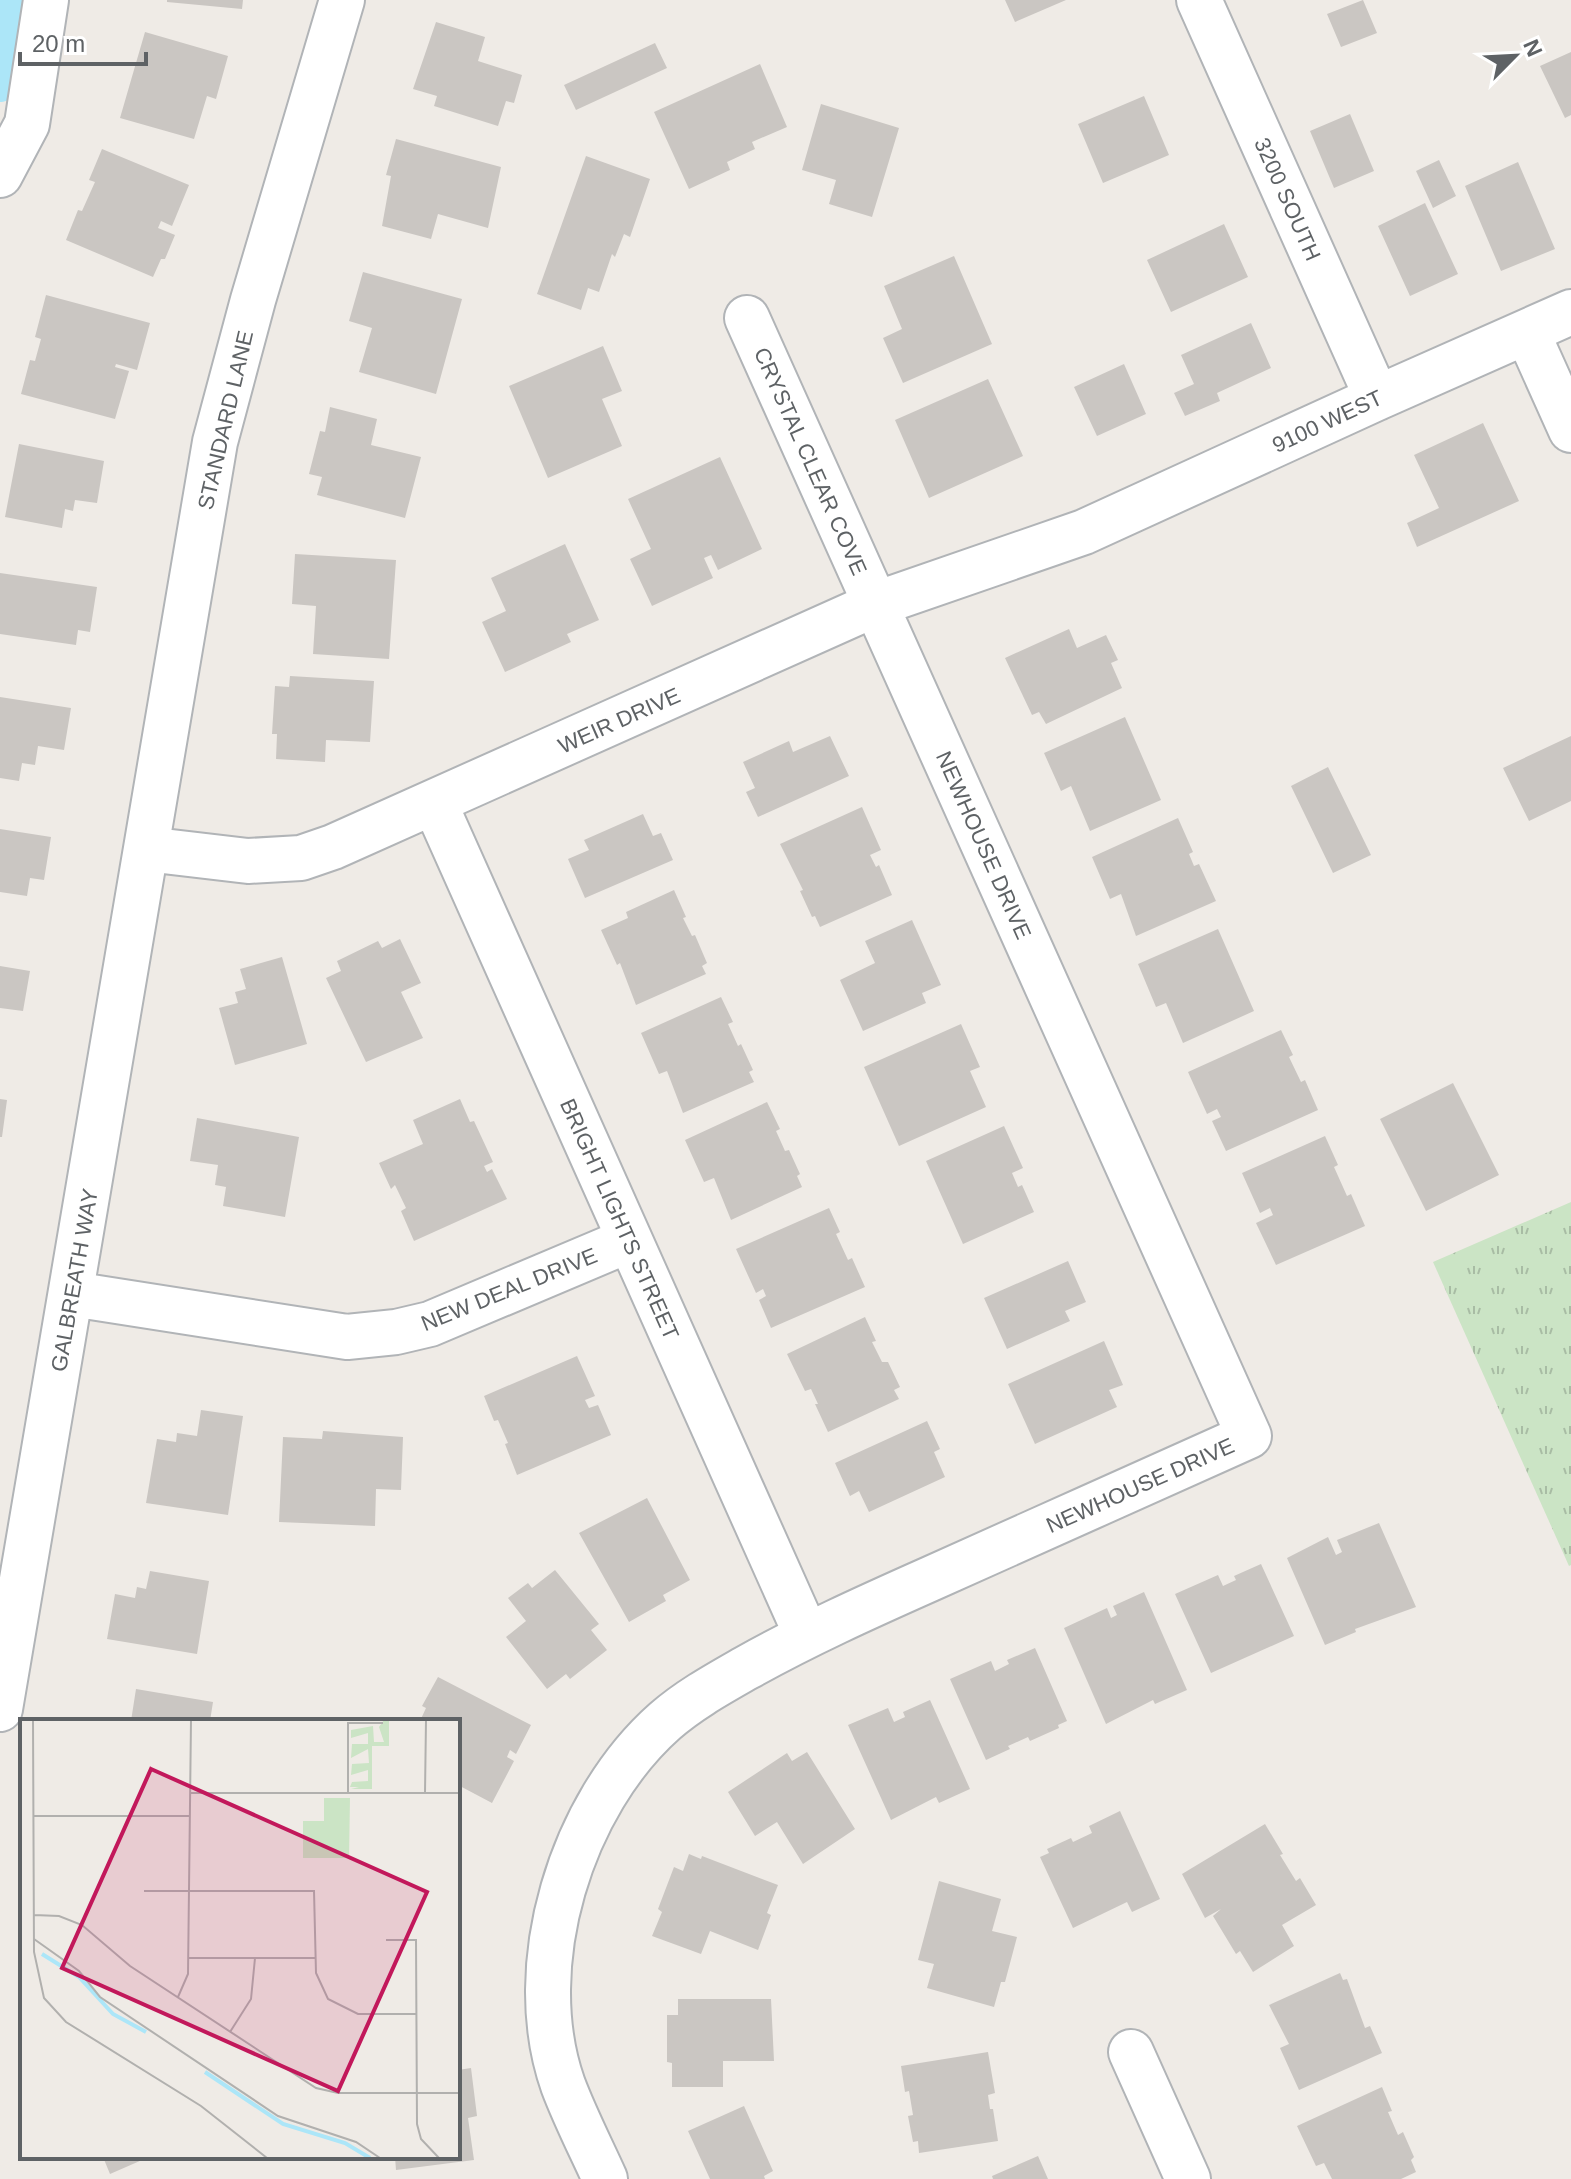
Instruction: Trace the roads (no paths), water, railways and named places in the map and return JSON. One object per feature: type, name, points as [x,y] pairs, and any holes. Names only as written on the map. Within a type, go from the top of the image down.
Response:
[{"type":"street","points":[[0,175],[27,124],[46,0]]},
{"type":"street","name":"STANDARD LANE","points":[[146,849],[215,442],[253,300],[342,0]]},
{"type":"street","name":"3200 SOUTH","points":[[1199,0],[1377,398]]},
{"type":"street","name":"9100 WEST","points":[[1084,532],[1571,312]]},
{"type":"street","name":"CRYSTAL CLEAR COVE","points":[[747,318],[876,604]]},
{"type":"street","points":[[1527,332],[1571,430]]},
{"type":"street","name":"WEIR DRIVE","points":[[146,849],[248,861],[301,858],[435,804],[876,604],[1084,532]]},
{"type":"street","name":"NEWHOUSE DRIVE","points":[[605,2179],[563,2084],[551,2030],[549,1982],[552,1934],[567,1871],[577,1845],[608,1791],[638,1749],[666,1721],[713,1687],[806,1634],[1249,1436],[876,604]]},
{"type":"street","name":"BRIGHT LIGHTS STREET","points":[[435,804],[806,1634]]},
{"type":"street","name":"GALBREATH WAY","points":[[0,1709],[146,849]]},
{"type":"street","name":"NEW DEAL DRIVE","points":[[72,1294],[347,1337],[396,1332],[430,1324],[629,1240]]},
{"type":"street","points":[[1131,2052],[1188,2179]]},
{"type":"waterway","points":[[0,80],[7,52],[9,0]]}]
